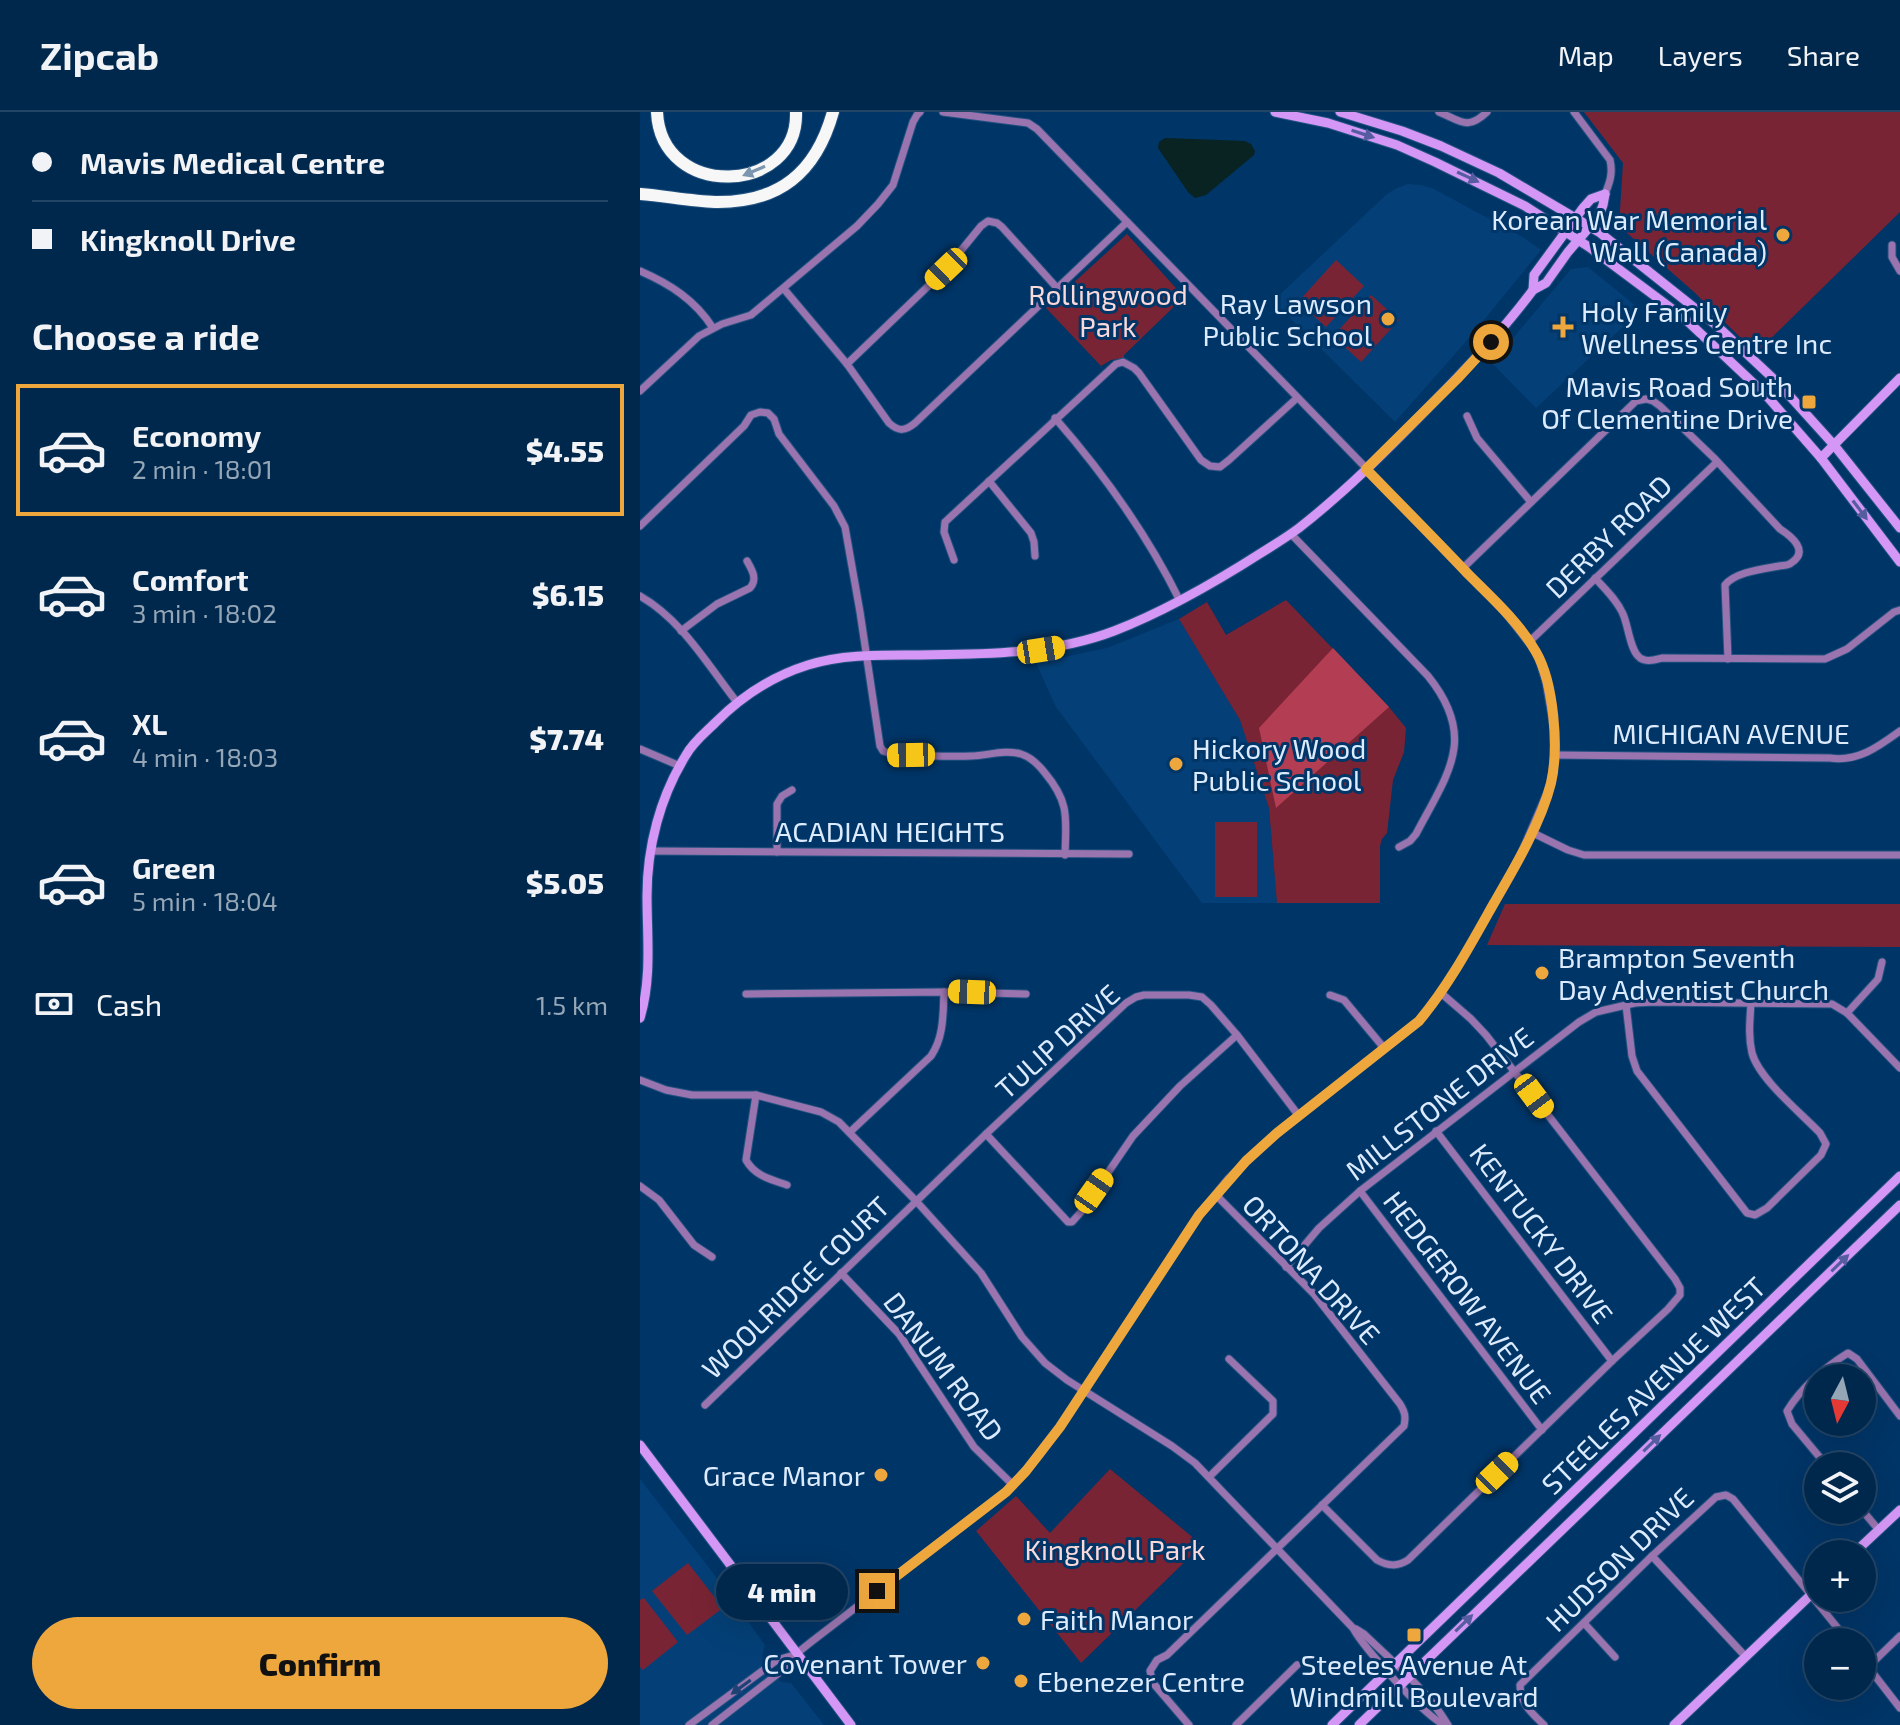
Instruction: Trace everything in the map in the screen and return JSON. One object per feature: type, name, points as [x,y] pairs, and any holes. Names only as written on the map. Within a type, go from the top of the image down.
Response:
[{"type":"highway","points":[[657,112],[657,122],[667,145],[679,160],[697,172],[719,177],[741,177],[778,158],[789,141],[796,112]]},
{"type":"highway","points":[[640,194],[715,202],[746,200],[775,191],[803,172],[829,127],[833,112]]},
{"type":"main road","points":[[1275,112],[1328,123],[1397,145],[1525,206],[1578,240],[1683,317],[1766,395],[1821,458],[1900,562]]},
{"type":"main road","points":[[1340,112],[1441,146],[1499,173],[1590,226],[1660,278],[1778,383],[1834,445],[1900,528]]},
{"type":"main road","points":[[640,1018],[648,946],[647,888],[651,851],[664,801],[687,751],[736,701],[809,664],[866,655],[1001,653],[1063,646],[1111,632],[1180,601],[1239,568],[1291,534],[1366,469],[1475,360],[1533,290],[1546,283],[1599,216],[1605,194],[1591,199],[1577,217],[1534,275],[1533,290]]},
{"type":"main road","points":[[1821,458],[1900,378]]},
{"type":"main road","name":"STEELES AVENUE WEST","points":[[1332,1725],[1900,1176]]},
{"type":"main road","name":"STEELES AVENUE WEST","points":[[1359,1725],[1398,1683],[1408,1677],[1900,1205]]},
{"type":"main road","points":[[640,1445],[851,1725]]},
{"type":"main road","points":[[1867,1540],[1900,1510]]},
{"type":"main road","points":[[1674,1725],[1804,1601]]},
{"type":"street","points":[[640,391],[699,336],[751,315],[857,226],[893,185],[913,122],[920,112]]},
{"type":"street","points":[[712,1725],[784,1669],[796,1654],[1013,1485],[1037,1458],[1199,1215],[1216,1195],[1246,1161],[1419,1021],[1459,965],[1518,861],[1550,786],[1556,755],[1546,682],[1537,653],[1500,606],[1037,129],[1028,123],[943,112]]},
{"type":"street","points":[[1439,112],[1468,124],[1476,122],[1487,112]]},
{"type":"street","points":[[1574,112],[1610,160],[1611,180],[1605,194]]},
{"type":"street","points":[[847,364],[946,269],[973,234],[988,221],[1002,227],[1058,289]]},
{"type":"street","points":[[784,289],[847,364],[889,423],[896,429],[906,430],[1126,223]]},
{"type":"street","points":[[1892,245],[1892,257],[1900,271]]},
{"type":"street","points":[[640,271],[672,286],[696,307],[713,328]]},
{"type":"street","points":[[954,560],[944,532],[945,522],[1116,364],[1123,362],[1139,373],[1201,460],[1210,466],[1220,467],[1297,398]]},
{"type":"street","points":[[1463,568],[1636,401],[1653,401],[1717,462],[1780,529],[1795,539],[1799,551],[1788,565],[1731,578],[1725,585],[1728,659]]},
{"type":"street","points":[[640,526],[744,426],[751,415],[768,413],[774,419],[779,434],[834,506],[845,527],[883,751],[895,755],[1010,753],[1031,759],[1052,781],[1064,802],[1065,855]]},
{"type":"street","points":[[1467,416],[1477,438],[1531,502]]},
{"type":"street","points":[[1055,418],[1118,496],[1180,601]]},
{"type":"street","name":"DERBY ROAD","points":[[1529,642],[1717,462]]},
{"type":"street","points":[[989,481],[1031,533],[1035,556]]},
{"type":"street","points":[[1291,534],[1428,676],[1451,712],[1454,751],[1447,775],[1416,834],[1399,847]]},
{"type":"street","points":[[681,631],[717,604],[754,584],[755,578],[747,561]]},
{"type":"street","points":[[1595,578],[1622,612],[1635,651],[1645,660],[1825,659],[1847,649],[1900,610]]},
{"type":"street","points":[[640,596],[652,603],[681,631],[736,701]]},
{"type":"street","name":"MICHIGAN AVENUE","points":[[1556,755],[1842,759],[1870,751],[1900,731]]},
{"type":"street","points":[[640,749],[680,766]]},
{"type":"street","points":[[777,852],[777,804],[782,796],[792,790]]},
{"type":"street","points":[[1531,832],[1584,855],[1900,855]]},
{"type":"street","name":"ACADIAN HEIGHTS","points":[[651,851],[1129,854]]},
{"type":"street","points":[[1882,962],[1878,979],[1847,1013],[1900,1068]]},
{"type":"street","points":[[850,1132],[937,1048],[944,992]]},
{"type":"street","points":[[1322,1505],[1377,1560],[1388,1565],[1402,1564],[1680,1295],[1680,1288],[1515,1071],[1471,1019],[1441,993]]},
{"type":"street","points":[[746,994],[1026,994]]},
{"type":"street","points":[[1330,995],[1344,1000],[1384,1048]]},
{"type":"street","name":"TULIP DRIVE","points":[[917,1202],[986,1134],[1136,997],[1202,997],[1237,1035],[1299,1116]]},
{"type":"street","name":"MILLSTONE DRIVE","points":[[1286,1267],[1319,1228],[1360,1191],[1596,1012],[1654,1002],[1832,1004],[1847,1013]]},
{"type":"street","points":[[1626,1005],[1632,1056],[1637,1071],[1747,1213],[1755,1215],[1767,1208],[1824,1152],[1826,1144],[1820,1133],[1764,1075],[1755,1060],[1750,1044],[1751,1003]]},
{"type":"street","points":[[986,1134],[1068,1222],[1072,1222],[1133,1136],[1180,1086],[1237,1035]]},
{"type":"street","points":[[1893,1060],[1900,1053]]},
{"type":"street","points":[[640,1080],[666,1090],[692,1095],[756,1095],[821,1112],[839,1122],[981,1273],[1031,1349],[1045,1363],[1172,1446],[1209,1477],[1353,1628],[1364,1634],[1392,1668],[1398,1683],[1436,1721],[1446,1725]]},
{"type":"street","points":[[756,1095],[746,1160],[754,1171],[765,1178],[787,1185]]},
{"type":"street","name":"KENTUCKY DRIVE","points":[[1436,1131],[1612,1361]]},
{"type":"street","points":[[640,1186],[659,1200],[694,1245],[712,1257]]},
{"type":"street","name":"HEDGEROW AVENUE","points":[[1360,1191],[1542,1430]]},
{"type":"street","name":"ORTONA DRIVE","points":[[1189,1725],[1153,1683],[1150,1671],[1157,1660],[1167,1655],[1404,1426],[1406,1419],[1400,1404],[1329,1312],[1216,1195]]},
{"type":"street","name":"WOOLRIDGE COURT","points":[[705,1405],[917,1202]]},
{"type":"street","name":"DANUM ROAD","points":[[841,1273],[899,1334],[974,1447],[1013,1485]]},
{"type":"street","points":[[1815,1452],[1792,1424],[1787,1411],[1797,1395],[1848,1353],[1857,1359],[1900,1416]]},
{"type":"street","points":[[1209,1477],[1273,1414],[1273,1401],[1229,1359]]},
{"type":"street","name":"HUDSON DRIVE","points":[[1544,1725],[1526,1706],[1520,1694],[1520,1685],[1716,1497],[1726,1495],[1733,1499],[1804,1580]]},
{"type":"street","points":[[1874,1524],[1878,1529]]},
{"type":"street","points":[[1652,1556],[1746,1657]]},
{"type":"street","points":[[1584,1623],[1615,1657]]},
{"type":"street","points":[[1876,1659],[1900,1636]]},
{"type":"street","points":[[689,1725],[777,1660],[796,1654]]},
{"type":"street","points":[[1236,1725],[1297,1665]]},
{"type":"street","points":[[1392,1668],[1416,1685],[1446,1725]]},
{"type":"street","points":[[1876,1677],[1900,1708]]},
{"type":"shaded area","points":[[1165,138],[1245,141],[1255,151],[1206,195],[1195,198],[1158,148],[1159,142]]},
{"type":"shaded area","name":"Ray Lawson Public School","points":[[1408,184],[1432,188],[1541,250],[1395,422],[1273,301],[1387,194]]},
{"type":"shaded area","points":[[1588,267],[1641,310],[1536,408],[1492,363],[1571,269]]},
{"type":"shaded area","name":"Hickory Wood Public School","points":[[1179,619],[1240,720],[1269,808],[1277,903],[1202,903],[1056,707],[1036,663],[1107,648]]},
{"type":"shaded area","points":[[1333,648],[1389,707],[1276,808],[1259,728]]},
{"type":"shaded area","points":[[640,1479],[765,1645],[762,1657],[781,1682],[791,1683],[824,1725],[640,1725]]},
{"type":"green space","points":[[1584,112],[1900,112],[1900,212],[1756,353],[1694,292],[1619,226],[1623,163]]},
{"type":"green space","name":"Rollingwood Park","points":[[1127,234],[1184,297],[1124,358],[1101,366],[1046,308]]},
{"type":"green space","points":[[1336,260],[1364,286],[1326,327],[1298,302]]},
{"type":"green space","points":[[1371,295],[1399,320],[1361,362],[1333,336]]},
{"type":"green space","points":[[1286,600],[1406,728],[1404,752],[1393,780],[1387,833],[1380,846],[1380,903],[1277,903],[1269,808],[1240,720],[1179,619],[1207,602],[1226,635]]},
{"type":"green space","points":[[1215,822],[1257,822],[1257,897],[1215,897]]},
{"type":"green space","points":[[1505,904],[1900,904],[1900,947],[1487,945]]},
{"type":"green space","name":"Kingknoll Park","points":[[1110,1469],[1202,1545],[1081,1663],[976,1531],[1016,1496],[1050,1533]]},
{"type":"green space","points":[[688,1563],[723,1608],[687,1635],[652,1591]]},
{"type":"green space","points":[[644,1598],[678,1642],[643,1670],[640,1667],[640,1600]]},
{"type":"place","name":"Korean War Memorial Wall (Canada)","points":[[1783,235]]},
{"type":"place","name":"Ray Lawson Public School","points":[[1388,319]]},
{"type":"place","name":"Holy Family Wellness Centre Inc","points":[[1563,327]]},
{"type":"place","name":"Mavis Road South Of Clementine Drive","points":[[1809,402]]},
{"type":"place","name":"Hickory Wood Public School","points":[[1176,764]]},
{"type":"place","name":"Brampton Seventh Day Adventist Church","points":[[1542,973]]},
{"type":"place","name":"Grace Manor","points":[[881,1475]]},
{"type":"place","name":"Faith Manor","points":[[1024,1619]]},
{"type":"place","name":"Steeles Avenue At Windmill Boulevard","points":[[1414,1635]]},
{"type":"place","name":"Covenant Tower","points":[[983,1663]]},
{"type":"place","name":"Ebenezer Centre","points":[[1021,1681]]},
{"type":"route","points":[[877,1591],[1006,1492],[1026,1471],[1060,1427],[1199,1215],[1228,1179],[1277,1133],[1419,1021],[1459,965],[1518,861],[1543,806],[1556,755],[1552,709],[1542,665],[1537,653],[1500,606],[1366,469],[1491,342]]}]
